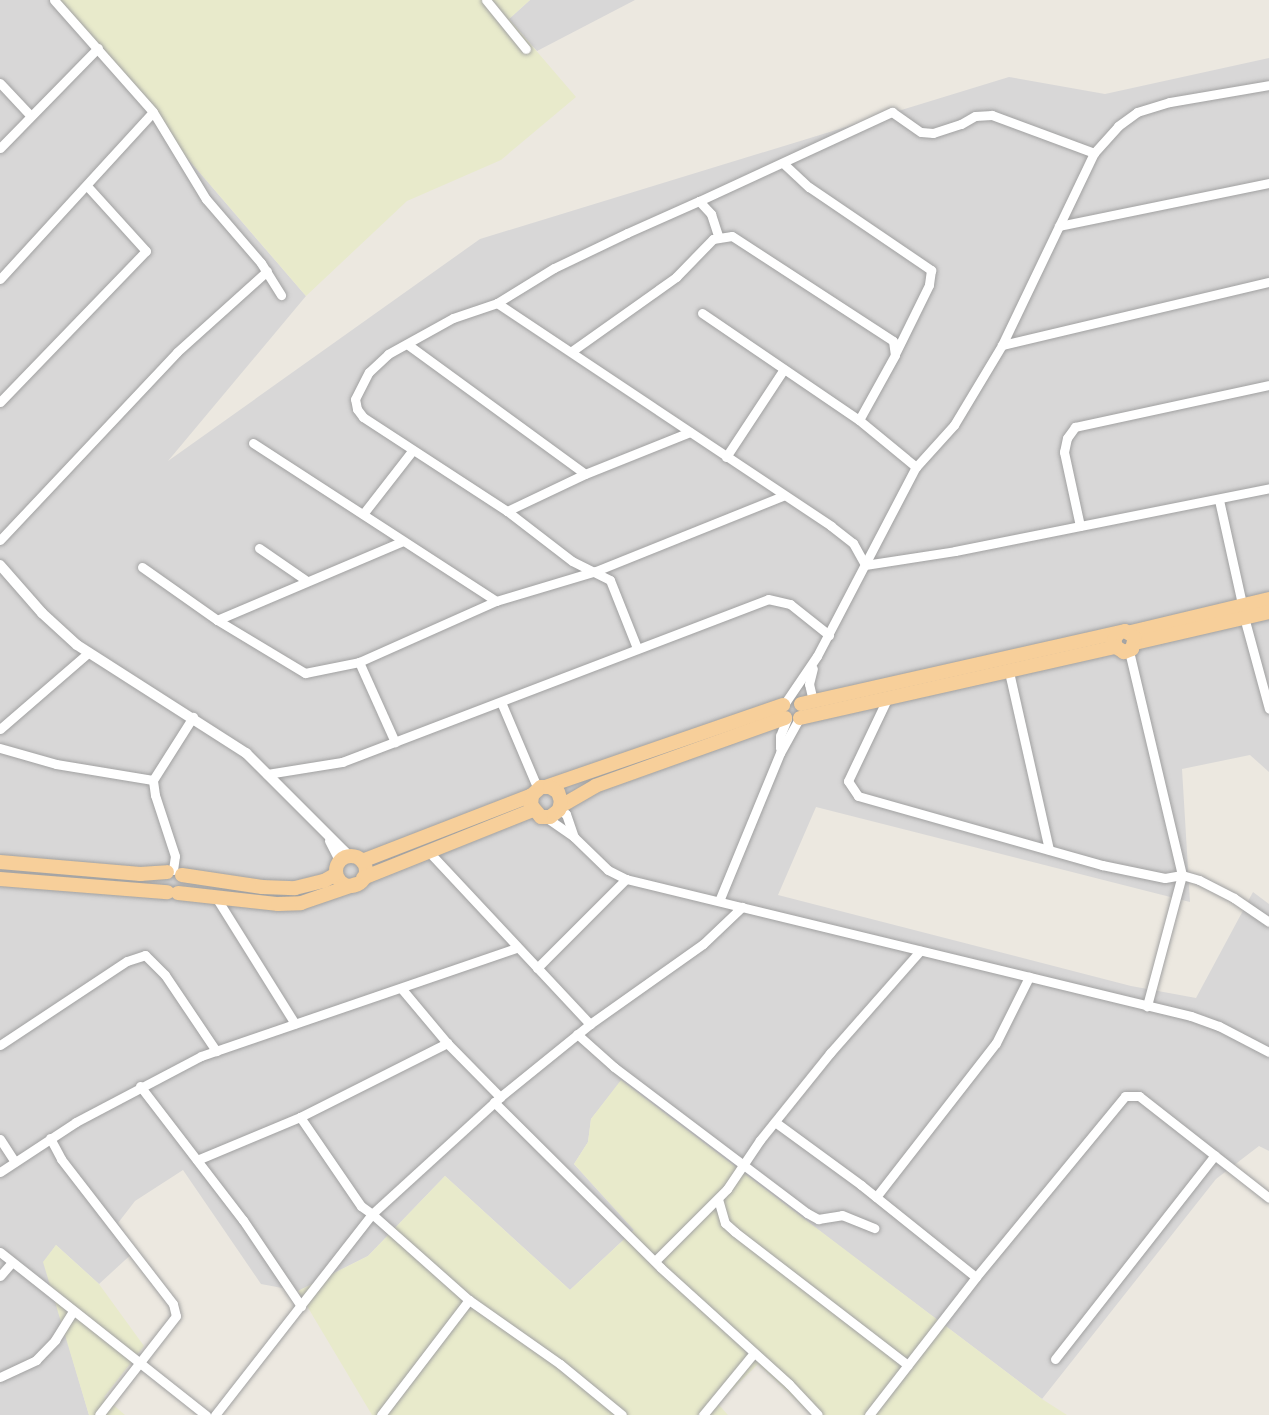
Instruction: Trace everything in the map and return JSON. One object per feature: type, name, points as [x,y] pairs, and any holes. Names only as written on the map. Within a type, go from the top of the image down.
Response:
[{"type":"main road","points":[[0,879],[172,892],[217,899],[301,903],[533,810],[556,811],[595,786],[794,711],[888,697],[1009,671],[1243,611],[1269,599]]},
{"type":"main road","points":[[1243,611],[1269,611]]},
{"type":"main road","points":[[0,862],[140,874],[174,872],[219,882],[295,888],[324,881],[347,863],[538,790],[794,711],[1126,641]]},
{"type":"main road","points":[[533,810],[538,790]]},
{"type":"main road","points":[[538,790],[558,792],[556,811]]},
{"type":"main road","points":[[347,863],[341,882],[360,881]]},
{"type":"main road","points":[[347,863],[366,869],[360,881]]},
{"type":"main road","points":[[172,892],[161,880],[174,872]]},
{"type":"main road","points":[[172,892],[184,885],[174,872]]},
{"type":"street","points":[[54,0],[153,112],[206,199],[267,271],[281,295]]},
{"type":"street","points":[[486,0],[526,49]]},
{"type":"street","points":[[0,148],[98,48]]},
{"type":"street","points":[[0,83],[30,115]]},
{"type":"street","points":[[794,711],[817,656],[916,467],[954,425],[1002,345],[1094,153],[1118,126],[1137,112],[1170,102],[1269,85]]},
{"type":"street","points":[[0,279],[153,112]]},
{"type":"street","points":[[637,648],[610,580],[597,571],[572,561],[507,511],[412,451],[363,416],[357,409],[355,400],[369,372],[388,354],[453,318],[497,303],[554,268],[892,112],[921,132],[933,133],[961,124],[975,116],[992,115],[1094,153]]},
{"type":"street","points":[[784,164],[809,187],[931,270],[929,285],[859,420]]},
{"type":"street","points":[[1059,226],[1269,183]]},
{"type":"street","points":[[1,400],[146,251],[87,186]]},
{"type":"street","points":[[699,201],[711,214],[718,236]]},
{"type":"street","points":[[572,351],[676,276],[718,236],[732,236],[753,247],[893,341],[895,355]]},
{"type":"street","points":[[0,540],[177,352],[267,271]]},
{"type":"street","points":[[1002,345],[1269,282]]},
{"type":"street","points":[[497,303],[572,351],[853,543],[865,565]]},
{"type":"street","points":[[702,313],[859,420],[916,467]]},
{"type":"street","points":[[407,344],[585,474]]},
{"type":"street","points":[[726,457],[784,369]]},
{"type":"street","points":[[1080,526],[1064,452],[1067,438],[1075,427],[1269,385]]},
{"type":"street","points":[[507,511],[585,474],[690,432]]},
{"type":"street","points":[[253,443],[363,514],[401,542],[496,601]]},
{"type":"street","points":[[363,514],[412,451]]},
{"type":"street","points":[[865,565],[955,551],[1269,488]]},
{"type":"street","points":[[142,567],[217,620],[305,673],[359,662],[496,601],[597,571],[783,496]]},
{"type":"street","points":[[1219,500],[1243,611],[1269,709]]},
{"type":"street","points":[[217,620],[401,542]]},
{"type":"street","points":[[259,548],[307,581]]},
{"type":"street","points":[[0,565],[49,620],[88,653],[246,753],[328,835],[347,863]]},
{"type":"street","points":[[267,774],[342,762],[768,599],[790,604],[829,635]]},
{"type":"street","points":[[1126,641],[1182,875],[1147,1006]]},
{"type":"street","points":[[0,729],[88,653]]},
{"type":"street","points":[[719,901],[780,753],[780,736],[809,684],[817,656]]},
{"type":"street","points":[[359,662],[394,742]]},
{"type":"street","points":[[1009,671],[1049,850]]},
{"type":"street","points":[[888,697],[851,772],[848,781],[853,792],[1049,850],[1165,878],[1182,875],[1199,880],[1234,898],[1269,922]]},
{"type":"street","points":[[501,702],[538,790]]},
{"type":"street","points":[[174,872],[175,856],[155,795],[153,779],[193,717]]},
{"type":"street","points":[[0,748],[56,764],[153,779]]},
{"type":"street","points":[[556,811],[574,837],[608,870],[626,879],[1147,1006],[1219,1026],[1269,1052]]},
{"type":"street","points":[[556,811],[566,814],[574,837]]},
{"type":"street","points":[[429,852],[590,1024]]},
{"type":"street","points":[[537,968],[626,879]]},
{"type":"street","points":[[217,899],[295,1024]]},
{"type":"street","points":[[215,1415],[372,1214],[497,1099],[590,1024],[704,944],[741,907]]},
{"type":"street","points":[[0,1172],[50,1138],[141,1086],[216,1051],[517,948]]},
{"type":"street","points":[[655,1261],[718,1199],[830,1053],[920,951]]},
{"type":"street","points":[[0,1045],[127,961],[145,955],[166,975],[216,1051]]},
{"type":"street","points":[[876,1197],[996,1043],[1029,977]]},
{"type":"street","points":[[401,988],[497,1099],[655,1261],[818,1415]]},
{"type":"street","points":[[577,1034],[614,1067],[818,1219],[842,1215],[874,1228]]},
{"type":"street","points":[[197,1160],[300,1117],[447,1043]]},
{"type":"street","points":[[141,1086],[266,1252],[301,1306]]},
{"type":"street","points":[[869,1415],[976,1277],[1125,1096],[1139,1096],[1269,1198]]},
{"type":"street","points":[[300,1117],[361,1206],[469,1300],[560,1364],[622,1415]]},
{"type":"street","points":[[775,1122],[876,1197],[976,1277]]},
{"type":"street","points":[[50,1138],[61,1159],[173,1304],[176,1316],[99,1415]]},
{"type":"street","points":[[0,1139],[15,1162]]},
{"type":"street","points":[[1055,1359],[1215,1156]]},
{"type":"street","points":[[718,1199],[725,1223],[735,1232],[908,1365]]},
{"type":"street","points":[[0,1252],[140,1360],[206,1415]]},
{"type":"street","points":[[0,1276],[12,1262]]},
{"type":"street","points":[[382,1415],[469,1300]]},
{"type":"street","points":[[0,1377],[36,1360],[55,1340],[74,1311]]},
{"type":"street","points":[[703,1415],[754,1353]]},
{"type":"shaded area","points":[[0,0],[51,0],[306,296],[168,461],[480,239],[1009,77],[1105,94],[1269,58],[1269,772],[1250,755],[1182,769],[1190,902],[816,807],[778,895],[1131,986],[1196,998],[1253,892],[1269,904],[1269,1151],[1259,1146],[1216,1179],[1042,1399],[621,1081],[591,1119],[588,1142],[574,1164],[634,1230],[570,1290],[445,1176],[368,1256],[298,1291],[261,1284],[183,1170],[135,1201],[118,1223],[136,1250],[99,1284],[56,1245],[44,1262],[89,1415],[0,1415]]},
{"type":"shaded area","points":[[530,0],[635,0],[537,51],[509,19]]},
{"type":"green space","points":[[51,0],[530,0],[509,19],[576,97],[501,160],[407,201],[306,296]]},
{"type":"green space","points":[[621,1080],[1042,1399],[1067,1415],[812,1415],[758,1364],[718,1404],[728,1415],[372,1415],[298,1291],[368,1256],[445,1176],[570,1290],[634,1230],[574,1164],[588,1142],[591,1119]]},
{"type":"green space","points":[[56,1245],[99,1284],[144,1346],[104,1397],[125,1415],[89,1415],[43,1262]]}]
